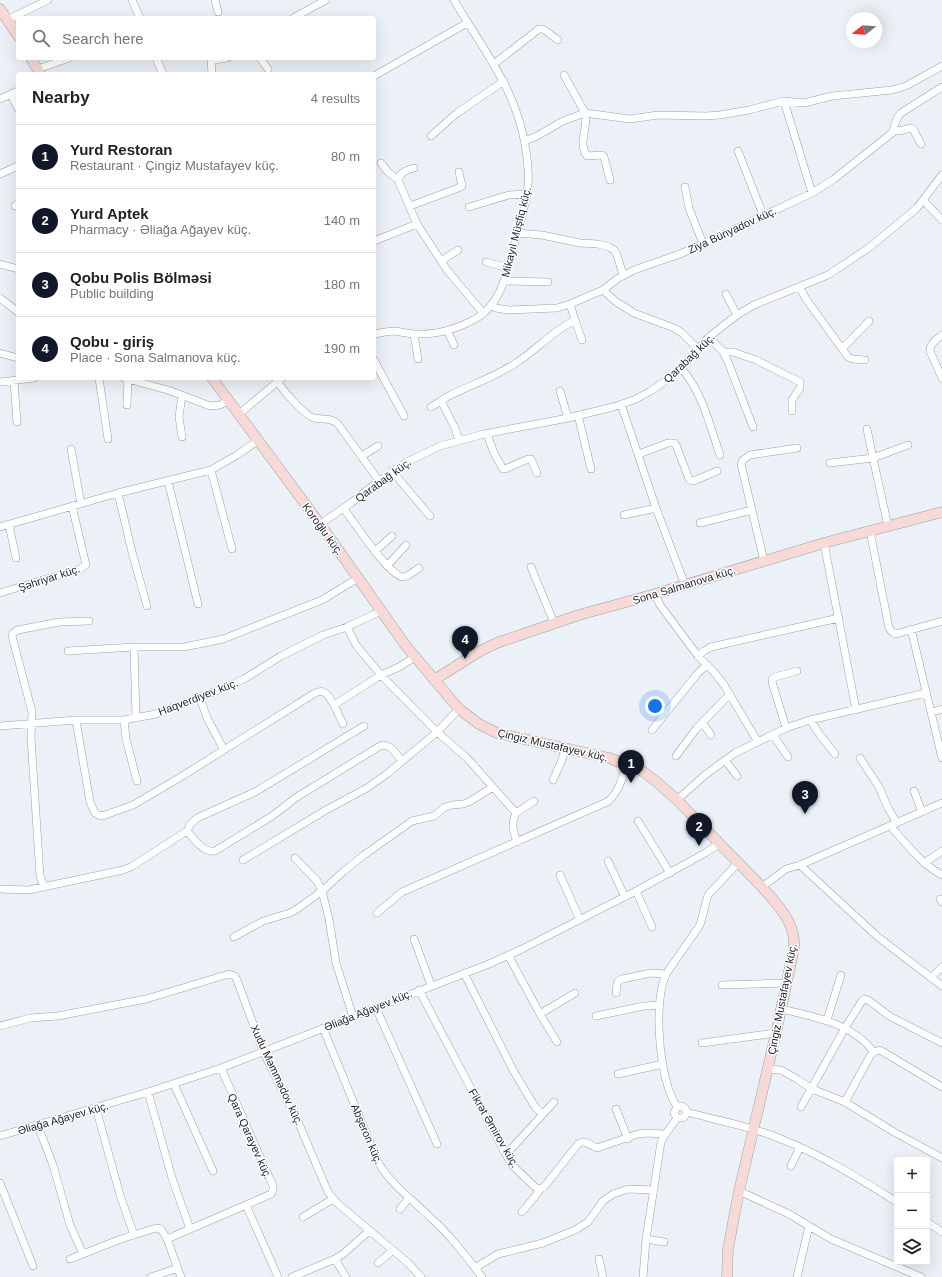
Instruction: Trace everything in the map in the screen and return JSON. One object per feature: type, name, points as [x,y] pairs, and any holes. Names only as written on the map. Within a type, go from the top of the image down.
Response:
[{"type":"street","points":[[7,20],[48,0]]},
{"type":"street","points":[[133,0],[139,16]]},
{"type":"street","points":[[215,0],[218,12]]},
{"type":"street","points":[[297,16],[326,0]]},
{"type":"street","name":"Mikayıl Müşfiq küç.","points":[[376,334],[396,331],[414,334],[431,334],[447,330],[476,318],[492,305],[504,281],[527,194],[529,177],[525,141],[515,109],[504,81],[454,0]]},
{"type":"street","points":[[0,10],[16,33]]},
{"type":"street","points":[[376,75],[468,23]]},
{"type":"street","points":[[494,64],[539,28],[543,29],[558,40]]},
{"type":"street","points":[[32,60],[39,72],[65,60]]},
{"type":"street","points":[[157,60],[162,72]]},
{"type":"street","points":[[210,60],[212,72]]},
{"type":"street","points":[[261,60],[268,69]]},
{"type":"street","points":[[525,141],[563,121],[585,113],[630,119],[658,115],[706,116],[749,110],[784,101],[804,103],[832,96],[892,90],[906,86],[942,66]]},
{"type":"street","points":[[564,75],[585,113],[587,125],[583,132],[583,142],[586,154],[591,157],[602,155],[604,157],[610,180]]},
{"type":"street","points":[[431,136],[457,113],[504,81]]},
{"type":"street","name":"Ziya Bünyadov küç.","points":[[492,305],[496,308],[508,310],[548,309],[570,304],[603,290],[623,275],[703,244],[812,193],[834,179],[892,133],[896,118],[901,113],[942,87]]},
{"type":"street","points":[[0,99],[16,92]]},
{"type":"street","points":[[11,95],[16,104]]},
{"type":"street","points":[[784,101],[812,193]]},
{"type":"street","points":[[894,129],[899,131],[911,128],[921,144]]},
{"type":"street","points":[[738,151],[763,215]]},
{"type":"street","points":[[381,163],[388,172],[398,180],[417,224],[441,261],[452,277],[483,313]]},
{"type":"street","points":[[0,174],[16,167]]},
{"type":"street","points":[[398,180],[399,176],[404,172],[414,168]]},
{"type":"street","points":[[410,206],[461,187],[462,182],[459,172]]},
{"type":"street","name":"Qarabağ küç.","points":[[320,524],[344,509],[392,471],[423,453],[440,446],[459,440],[568,418],[621,404],[649,392],[681,368],[709,337],[737,316],[760,303],[800,288],[828,275],[853,259],[907,217],[924,201],[942,176]]},
{"type":"street","points":[[685,187],[689,208],[703,244]]},
{"type":"street","points":[[469,207],[509,195],[527,194]]},
{"type":"street","points":[[924,201],[942,220]]},
{"type":"street","points":[[376,240],[417,224]]},
{"type":"street","points":[[517,233],[542,235],[609,247],[614,250],[617,255],[623,275]]},
{"type":"street","points":[[441,261],[458,250]]},
{"type":"street","points":[[486,262],[508,268]]},
{"type":"street","points":[[0,264],[16,268]]},
{"type":"street","points":[[504,281],[548,282]]},
{"type":"street","points":[[800,288],[806,299],[848,357],[865,360]]},
{"type":"street","points":[[603,290],[634,313],[674,328],[682,333],[698,349]]},
{"type":"street","points":[[726,294],[737,316]]},
{"type":"street","points":[[0,298],[16,310]]},
{"type":"street","points":[[570,304],[582,340]]},
{"type":"street","points":[[431,406],[456,392],[501,372],[515,364],[559,330],[575,320]]},
{"type":"street","points":[[842,349],[869,321]]},
{"type":"street","points":[[447,330],[454,345]]},
{"type":"street","points":[[414,334],[418,359]]},
{"type":"street","points":[[942,335],[934,341],[930,347],[930,351],[942,378]]},
{"type":"street","points":[[709,337],[723,352],[728,362],[753,427]]},
{"type":"street","points":[[723,352],[733,352],[749,357],[800,382],[800,388],[792,400],[792,411]]},
{"type":"street","points":[[0,353],[16,357]]},
{"type":"street","points":[[376,364],[404,416]]},
{"type":"street","points":[[681,368],[690,378],[696,389],[720,455]]},
{"type":"street","points":[[0,382],[21,380]]},
{"type":"street","points":[[99,380],[108,439]]},
{"type":"street","points":[[126,380],[127,405]]},
{"type":"street","points":[[133,380],[182,395],[210,406],[220,405],[229,400]]},
{"type":"street","name":"Koroğlu küç.","points":[[214,380],[320,524],[380,611],[434,680]]},
{"type":"street","points":[[239,414],[277,380]]},
{"type":"street","points":[[279,380],[287,395],[312,417],[331,419],[335,421],[380,481]]},
{"type":"street","points":[[14,381],[17,422]]},
{"type":"street","points":[[560,391],[568,418]]},
{"type":"street","points":[[182,395],[179,417],[182,437]]},
{"type":"street","points":[[441,401],[454,426],[459,440]]},
{"type":"street","points":[[621,404],[656,508],[685,585]]},
{"type":"street","points":[[578,415],[592,468]]},
{"type":"street","points":[[867,429],[888,526]]},
{"type":"street","points":[[487,434],[502,469],[530,459],[537,473]]},
{"type":"street","points":[[0,527],[118,493],[210,470],[237,455],[259,440]]},
{"type":"street","points":[[639,454],[668,443],[674,443],[689,478],[692,481],[717,471]]},
{"type":"street","points":[[830,463],[873,458],[908,445]]},
{"type":"street","points":[[362,456],[378,446]]},
{"type":"street","points":[[71,448],[81,504]]},
{"type":"street","points":[[764,561],[741,464],[743,460],[750,455],[797,448]]},
{"type":"street","points":[[210,470],[232,549]]},
{"type":"street","points":[[392,471],[430,516]]},
{"type":"street","points":[[168,481],[198,604]]},
{"type":"street","points":[[118,493],[147,606]]},
{"type":"street","name":"Şəhriyar küç.","points":[[0,593],[80,569],[86,565],[72,506]]},
{"type":"street","points":[[624,515],[656,508]]},
{"type":"street","points":[[344,509],[387,566],[399,576],[407,576],[419,568]]},
{"type":"street","points":[[700,523],[752,510]]},
{"type":"street","name":"Sona Salmanova küç.","points":[[434,680],[485,649],[526,632],[824,543],[942,512]]},
{"type":"street","points":[[9,525],[16,558]]},
{"type":"street","points":[[870,531],[889,628],[892,632],[896,634],[911,628],[942,621]]},
{"type":"street","points":[[375,551],[392,536]]},
{"type":"street","points":[[824,543],[856,710]]},
{"type":"street","points":[[387,566],[406,545]]},
{"type":"street","points":[[531,567],[554,623]]},
{"type":"street","points":[[68,651],[134,647],[184,647],[223,639],[322,600],[358,578]]},
{"type":"street","points":[[655,594],[660,605],[698,656],[719,678],[758,742]]},
{"type":"street","name":"Haqverdiyev küç.","points":[[0,726],[76,720],[124,720],[156,714],[200,698],[244,679],[281,656],[323,635],[347,627],[380,611]]},
{"type":"street","points":[[698,656],[711,647],[839,618]]},
{"type":"street","points":[[44,886],[40,876],[31,738],[33,724],[32,712],[13,641],[13,633],[18,630],[59,622],[89,621]]},
{"type":"street","points":[[347,627],[356,646],[381,675],[437,732],[467,758],[516,813]]},
{"type":"street","points":[[911,628],[942,758]]},
{"type":"street","points":[[134,647],[136,718]]},
{"type":"street","points":[[334,705],[381,675],[400,667],[415,657]]},
{"type":"street","points":[[652,730],[698,673],[707,666]]},
{"type":"street","points":[[786,728],[772,679],[797,671]]},
{"type":"street","name":"Çingiz Mustafayev küç.","points":[[434,680],[459,709],[478,724],[496,733],[609,758],[627,764],[647,774],[677,800],[762,887],[783,911],[791,924],[795,940],[794,948],[728,1249],[727,1277]]},
{"type":"street","points":[[76,720],[90,802],[95,813],[100,816],[116,812],[133,805],[315,693],[322,691],[326,692],[343,724]]},
{"type":"street","points":[[677,800],[705,775],[735,753],[786,728],[810,720],[926,693]]},
{"type":"street","points":[[676,756],[702,722],[730,694]]},
{"type":"street","points":[[200,698],[214,734],[224,750]]},
{"type":"street","points":[[243,860],[326,810],[367,788],[388,773],[437,732],[459,709]]},
{"type":"street","points":[[932,712],[942,709]]},
{"type":"street","points":[[124,720],[126,739],[137,782]]},
{"type":"street","points":[[810,720],[835,754]]},
{"type":"street","points":[[702,722],[711,735]]},
{"type":"street","points":[[0,889],[29,890],[131,867],[187,831],[190,825],[197,818],[256,792],[364,726]]},
{"type":"street","points":[[773,735],[788,758]]},
{"type":"street","points":[[187,831],[202,847],[211,851],[215,850],[272,816],[297,797],[384,744],[388,745],[402,761]]},
{"type":"street","points":[[553,780],[562,760],[565,748]]},
{"type":"street","points":[[860,758],[879,787],[894,824],[924,863],[932,870],[942,875]]},
{"type":"street","points":[[725,760],[737,776]]},
{"type":"street","points":[[377,913],[402,892],[613,798],[627,764]]},
{"type":"street","points":[[234,938],[263,921],[290,913],[322,891],[364,855],[412,821],[434,816],[452,805],[468,802],[493,787]]},
{"type":"street","points":[[914,791],[922,812]]},
{"type":"street","points":[[517,842],[512,830],[516,813],[534,801]]},
{"type":"street","points":[[762,887],[786,869],[800,865],[942,803]]},
{"type":"street","points":[[638,821],[670,872]]},
{"type":"street","name":"Əliağa Ağayev küç.","points":[[0,1136],[38,1126],[221,1068],[464,973],[508,955],[580,920],[636,891],[719,844]]},
{"type":"street","points":[[924,863],[942,851]]},
{"type":"street","points":[[295,858],[317,881],[322,891],[329,919],[336,963],[353,1017]]},
{"type":"street","points":[[608,861],[625,897]]},
{"type":"street","points":[[677,1107],[668,1089],[659,1036],[662,981],[700,925],[708,894],[738,863]]},
{"type":"street","points":[[800,865],[878,937],[942,986]]},
{"type":"street","points":[[560,875],[580,920]]},
{"type":"street","points":[[636,891],[652,927]]},
{"type":"street","points":[[414,939],[431,985]]},
{"type":"street","points":[[508,955],[557,1042]]},
{"type":"street","points":[[931,978],[942,967]]},
{"type":"street","points":[[464,973],[513,1070],[535,1107],[542,1114]]},
{"type":"street","points":[[616,993],[618,981],[622,979],[651,973],[666,974]]},
{"type":"street","name":"Xudu Məmmədov küç.","points":[[0,1026],[30,1018],[58,1016],[146,999],[232,974],[237,980],[263,1051],[299,1124],[328,1192],[333,1199],[369,1231],[415,1269],[421,1277]]},
{"type":"street","points":[[827,1020],[841,975]]},
{"type":"street","points":[[722,985],[787,983]]},
{"type":"street","name":"Fikrət Əmirov küç.","points":[[419,990],[505,1153],[516,1170],[535,1187],[540,1188]]},
{"type":"street","points":[[540,1014],[575,993]]},
{"type":"street","points":[[801,1107],[845,1028],[864,999],[868,1000],[891,1017],[942,1043]]},
{"type":"street","points":[[596,1016],[644,1006],[660,1005]]},
{"type":"street","points":[[376,1008],[437,1144]]},
{"type":"street","points":[[781,1009],[827,1020],[845,1028],[869,1045],[874,1052]]},
{"type":"street","name":"Abşeron küç.","points":[[323,1028],[378,1162],[389,1178],[443,1229],[482,1277]]},
{"type":"street","points":[[702,1043],[776,1034]]},
{"type":"street","points":[[845,1102],[870,1056],[874,1052],[880,1050],[942,1087]]},
{"type":"street","points":[[618,1074],[663,1064]]},
{"type":"street","name":"Qara Qarayev küç.","points":[[221,1068],[273,1186],[271,1194],[246,1204]]},
{"type":"street","points":[[768,1069],[781,1070],[812,1089],[845,1102],[894,1132],[942,1158]]},
{"type":"street","points":[[174,1084],[213,1171]]},
{"type":"street","points":[[148,1092],[172,1178],[190,1229]]},
{"type":"street","points":[[505,1153],[512,1148],[554,1102]]},
{"type":"street","points":[[677,1107],[683,1106],[686,1112],[754,1129],[781,1138],[800,1147],[894,1200]]},
{"type":"street","points":[[677,1107],[674,1113],[677,1118]]},
{"type":"street","points":[[96,1108],[120,1195],[134,1235]]},
{"type":"street","points":[[616,1109],[628,1139]]},
{"type":"street","points":[[677,1118],[684,1117],[686,1112]]},
{"type":"street","points":[[643,1277],[646,1239],[660,1142],[664,1134],[671,1128],[677,1118]]},
{"type":"street","points":[[38,1126],[53,1165],[70,1225],[83,1254]]},
{"type":"street","points":[[522,1212],[540,1188],[544,1187],[582,1141],[586,1141],[597,1148],[647,1133],[664,1134]]},
{"type":"street","points":[[791,1166],[800,1147]]},
{"type":"street","points":[[0,1183],[33,1266]]},
{"type":"street","points":[[475,1268],[498,1254],[543,1243],[575,1230],[588,1222],[603,1201],[613,1194],[628,1189],[653,1190]]},
{"type":"street","points":[[740,1191],[778,1209],[831,1239],[921,1277]]},
{"type":"street","points":[[400,1209],[409,1198]]},
{"type":"street","points":[[303,1217],[333,1199]]},
{"type":"street","points":[[167,1239],[246,1204],[278,1277]]},
{"type":"street","points":[[930,1224],[942,1232]]},
{"type":"street","points":[[797,1277],[809,1226]]},
{"type":"street","points":[[70,1260],[156,1228],[161,1229],[167,1239],[181,1277]]},
{"type":"street","points":[[292,1277],[335,1259],[369,1231]]},
{"type":"street","points":[[646,1239],[664,1242]]},
{"type":"street","points":[[378,1263],[392,1251]]},
{"type":"street","points":[[335,1259],[346,1277]]},
{"type":"street","points":[[599,1259],[603,1277]]},
{"type":"street","points":[[151,1277],[178,1268]]},
{"type":"place","name":"Qobu - giriş","points":[[465,659]]},
{"type":"place","name":"Yurd Restoran","points":[[631,783]]},
{"type":"place","name":"Qobu Polis Bölməsi","points":[[805,814]]},
{"type":"place","name":"Yurd Aptek","points":[[699,846]]}]
